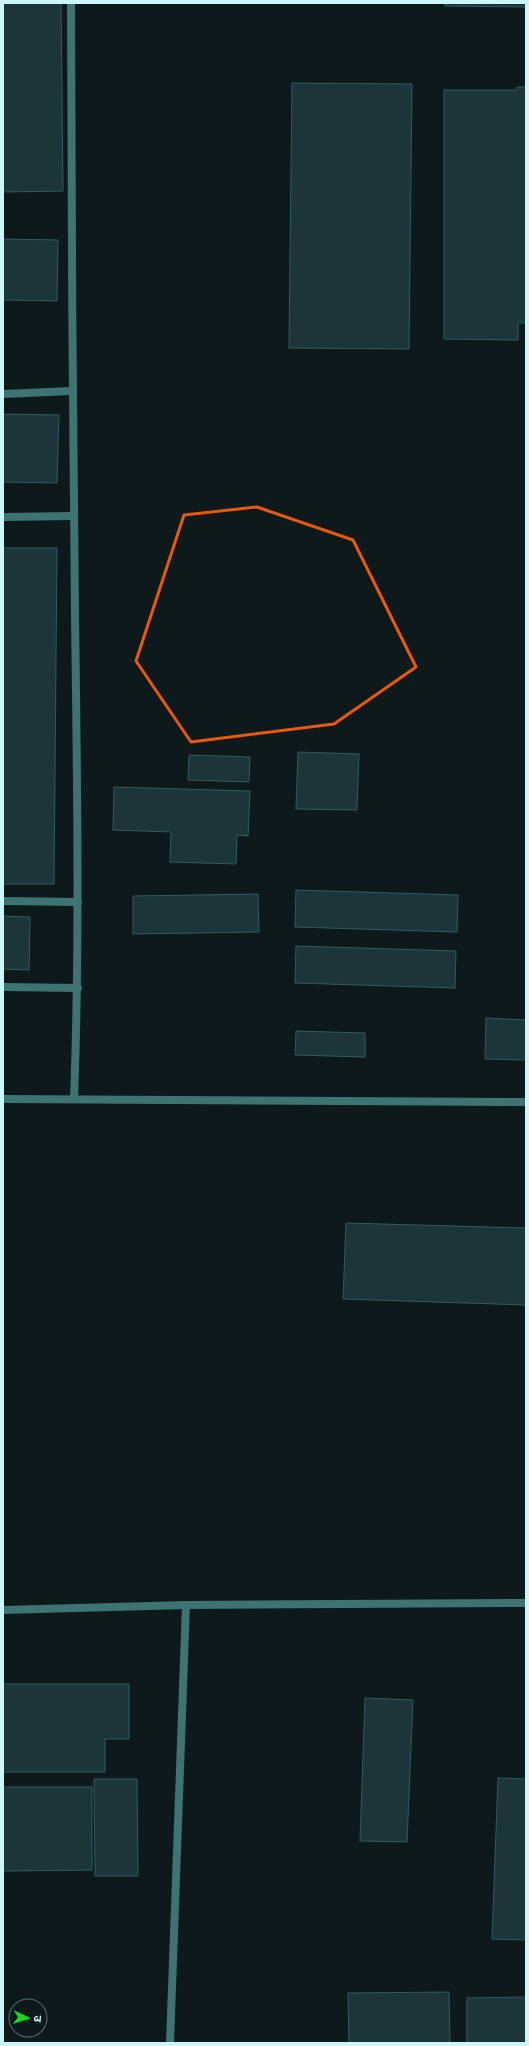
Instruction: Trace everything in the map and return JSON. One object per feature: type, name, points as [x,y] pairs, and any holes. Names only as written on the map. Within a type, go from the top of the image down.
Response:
[{"type":"lane","points":[[71,3],[72,392],[78,902],[78,988],[74,1099]]},
{"type":"lane","points":[[3,394],[72,392]]},
{"type":"lane","points":[[3,517],[74,516]]},
{"type":"lane","points":[[3,901],[78,902]]},
{"type":"lane","points":[[3,987],[78,988]]},
{"type":"lane","points":[[3,1098],[526,1102]]},
{"type":"lane","points":[[3,1610],[186,1605],[526,1603]]},
{"type":"lane","points":[[170,2043],[186,1605]]},
{"type":"highlighted area","points":[[257,507],[353,540],[416,667],[334,724],[191,742],[136,661],[184,515]]},
{"type":"building","points":[[3,3],[61,3],[63,191],[3,192]]},
{"type":"building","points":[[445,3],[526,3],[526,7],[445,6]]},
{"type":"building","points":[[292,83],[412,84],[409,349],[289,348]]},
{"type":"building","points":[[517,87],[526,87],[526,323],[518,323],[518,340],[444,339],[444,90],[517,90]]},
{"type":"building","points":[[3,239],[58,240],[57,301],[3,300]]},
{"type":"building","points":[[3,414],[59,415],[57,483],[3,482]]},
{"type":"building","points":[[3,548],[57,548],[54,884],[3,884]]},
{"type":"building","points":[[298,752],[359,754],[357,810],[296,809]]},
{"type":"building","points":[[189,755],[250,757],[249,782],[188,780]]},
{"type":"building","points":[[114,787],[250,791],[248,836],[237,835],[236,864],[170,862],[171,832],[113,830]]},
{"type":"building","points":[[296,890],[458,895],[457,932],[295,927]]},
{"type":"building","points":[[258,894],[259,932],[133,934],[133,896]]},
{"type":"building","points":[[3,916],[30,917],[29,970],[3,969]]},
{"type":"building","points":[[296,946],[456,951],[455,988],[295,983]]},
{"type":"building","points":[[486,1018],[526,1020],[526,1060],[485,1059]]},
{"type":"building","points":[[296,1031],[365,1033],[365,1057],[295,1055]]},
{"type":"building","points":[[346,1223],[526,1228],[526,1305],[343,1299]]},
{"type":"building","points":[[3,1684],[129,1684],[129,1739],[105,1739],[105,1772],[3,1772]]},
{"type":"building","points":[[365,1698],[413,1700],[407,1842],[360,1841]]},
{"type":"building","points":[[498,1778],[526,1779],[526,1940],[492,1939]]},
{"type":"building","points":[[94,1779],[137,1779],[138,1876],[95,1876]]},
{"type":"building","points":[[3,1787],[92,1787],[92,1870],[3,1871]]},
{"type":"building","points":[[449,1992],[450,2043],[349,2043],[348,1993]]},
{"type":"building","points":[[526,1997],[526,2043],[467,2043],[467,1998]]}]
